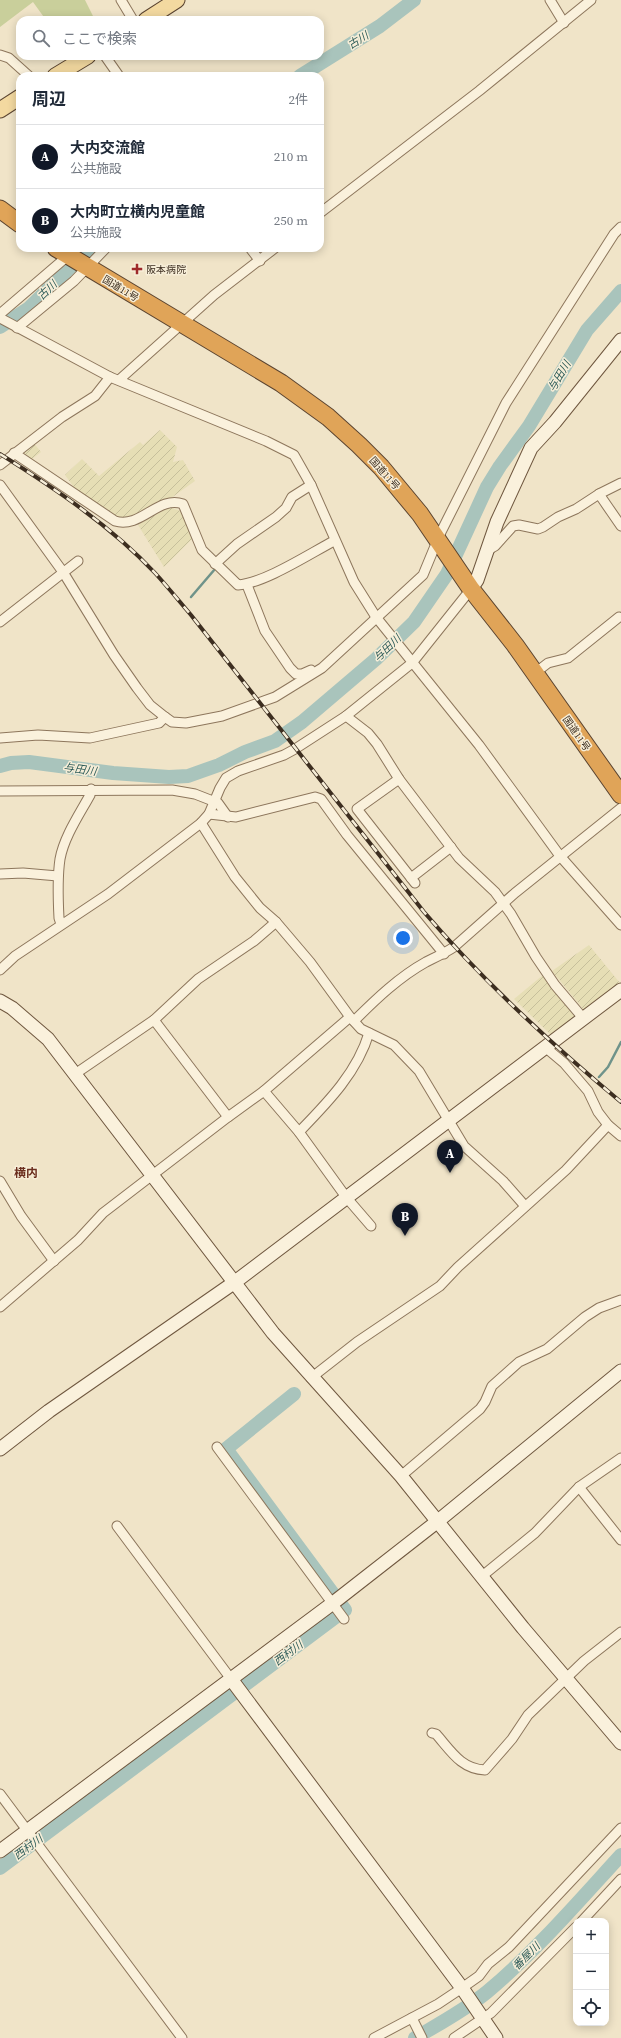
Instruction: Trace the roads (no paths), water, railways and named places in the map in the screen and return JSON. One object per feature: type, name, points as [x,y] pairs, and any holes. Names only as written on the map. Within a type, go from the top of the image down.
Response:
[{"type":"highway","points":[[0,209],[16,221]]},
{"type":"highway","name":"国道11号","points":[[68,252],[86,266],[282,383],[328,417],[359,444],[381,467],[420,514],[439,544],[621,795]]},
{"type":"main road","points":[[152,16],[177,0]]},
{"type":"main road","points":[[62,72],[81,60]]},
{"type":"main road","points":[[0,110],[16,100]]},
{"type":"street","points":[[121,0],[131,16]]},
{"type":"street","points":[[550,0],[564,23]]},
{"type":"street","points":[[324,210],[424,134],[591,0]]},
{"type":"street","points":[[0,55],[9,58],[25,72]]},
{"type":"street","points":[[108,60],[115,72]]},
{"type":"street","points":[[0,485],[63,572],[114,655],[150,705],[165,718],[172,722],[186,723],[222,716],[275,697],[322,668],[423,575],[506,403],[614,234],[621,227]]},
{"type":"street","points":[[0,314],[68,252]]},
{"type":"street","points":[[15,327],[74,281],[86,266],[102,252]]},
{"type":"street","points":[[253,252],[260,261]]},
{"type":"street","points":[[0,465],[62,417],[95,396],[114,378],[124,374],[163,342],[181,323],[214,295],[270,252]]},
{"type":"street","points":[[0,318],[114,378],[288,451],[298,459],[311,485],[334,541],[354,582],[378,618],[410,661],[479,745],[560,856],[621,925]]},
{"type":"street","points":[[0,970],[15,956],[108,894],[201,823],[209,814],[226,778],[238,771],[284,755],[346,716],[410,661],[468,584],[477,580],[498,522],[532,448],[556,422],[621,340]]},
{"type":"street","points":[[14,453],[115,521],[122,523],[141,518],[166,503],[175,501],[183,504],[202,550],[238,585],[247,585],[334,541]]},
{"type":"street","points":[[488,550],[495,546],[513,526],[519,525],[538,529],[543,528],[558,517],[576,509],[599,494],[621,483]]},
{"type":"street","points":[[215,564],[237,544],[276,518],[286,508],[292,497],[311,485]]},
{"type":"street","points":[[599,494],[621,526]]},
{"type":"street","points":[[0,622],[78,561]]},
{"type":"street","points":[[247,585],[265,631],[290,668],[296,674],[302,674],[315,668],[322,668]]},
{"type":"street","points":[[534,673],[548,663],[568,658],[619,617]]},
{"type":"street","points":[[346,716],[368,733],[377,744],[399,779],[450,847],[469,870],[495,892],[555,985],[583,1018]]},
{"type":"street","points":[[0,738],[38,735],[90,738],[159,723],[165,718]]},
{"type":"street","points":[[399,779],[357,809],[413,881],[450,847]]},
{"type":"street","points":[[61,924],[59,918],[58,876],[60,858],[67,839],[90,795],[91,789]]},
{"type":"street","points":[[0,791],[91,789],[172,790],[195,794],[214,801],[218,803],[228,817]]},
{"type":"street","points":[[209,814],[228,817],[315,797],[321,799],[347,835],[444,954]]},
{"type":"street","points":[[0,1307],[54,1261],[103,1213],[228,1117],[264,1092],[395,983],[427,962],[444,954],[560,856],[621,808]]},
{"type":"street","points":[[201,823],[235,877],[260,908],[276,922],[310,962],[352,1019],[361,1029],[394,1045],[419,1071],[427,1082],[464,1146],[503,1181],[525,1206]]},
{"type":"street","points":[[0,874],[23,873],[58,876]]},
{"type":"street","points":[[75,1074],[154,1020],[198,979],[254,941],[276,922]]},
{"type":"street","points":[[0,1449],[49,1411],[235,1282],[621,990]]},
{"type":"street","points":[[0,1001],[12,1008],[48,1039],[235,1282],[272,1333],[401,1476],[481,1576],[621,1743]]},
{"type":"street","points":[[154,1020],[228,1117]]},
{"type":"street","points":[[299,1132],[336,1093],[365,1045],[369,1033]]},
{"type":"street","points":[[546,1047],[564,1063],[588,1091],[598,1112],[608,1125],[621,1136]]},
{"type":"street","points":[[264,1092],[299,1132],[346,1198],[371,1226]]},
{"type":"street","points":[[311,1378],[368,1334],[440,1286],[525,1206],[566,1170],[608,1125]]},
{"type":"street","points":[[0,1181],[21,1216],[54,1261]]},
{"type":"street","points":[[401,1476],[480,1409],[492,1386],[514,1366],[547,1349],[589,1314],[599,1308],[621,1300]]},
{"type":"street","points":[[0,1850],[333,1603],[438,1521],[621,1371]]},
{"type":"street","points":[[216,1447],[344,1619]]},
{"type":"street","points":[[481,1576],[535,1533],[578,1487],[621,1458]]},
{"type":"street","points":[[578,1487],[621,1540]]},
{"type":"street","points":[[117,1526],[463,1990],[496,2038]]},
{"type":"street","points":[[432,1733],[436,1734],[464,1764],[473,1769],[485,1770],[512,1739],[528,1715],[584,1660],[621,1632]]},
{"type":"street","points":[[0,1794],[182,2038]]},
{"type":"street","points":[[374,2038],[413,2020],[463,1990],[479,1976],[488,1964],[509,1947],[621,1828]]},
{"type":"street","points":[[585,1918],[621,1879]]},
{"type":"street","points":[[454,2038],[512,1993],[573,1930]]},
{"type":"street","points":[[413,2020],[422,2038]]},
{"type":"waterway","name":"古川","points":[[306,72],[380,26],[414,0]]},
{"type":"waterway","name":"古川","points":[[0,327],[29,308],[86,252]]},
{"type":"waterway","name":"与田川","points":[[0,766],[11,763],[29,762],[113,773],[169,777],[188,776],[219,765],[245,752],[275,741],[302,722],[376,659],[414,622],[447,574],[487,487],[500,466],[529,426],[587,330],[621,291]]},
{"type":"waterway","points":[[191,597],[215,569]]},
{"type":"waterway","points":[[599,1077],[608,1067],[621,1042]]},
{"type":"waterway","name":"西村川","points":[[0,1868],[345,1610],[226,1449],[294,1394]]},
{"type":"waterway","name":"番屋川","points":[[415,2038],[470,2005],[487,1992],[523,1960],[621,1855]]},
{"type":"railway","points":[[0,454],[41,480],[101,524],[120,539],[155,573],[191,615],[424,912],[470,963],[518,1011],[621,1102]]},
{"type":"place","name":"阪本病院","points":[[137,269]]},
{"type":"place","name":"大内交流館","points":[[450,1173]]},
{"type":"place","name":"大内町立横内児童館","points":[[405,1236]]},
{"type":"district","name":"横内","points":[[26,1173]]}]
